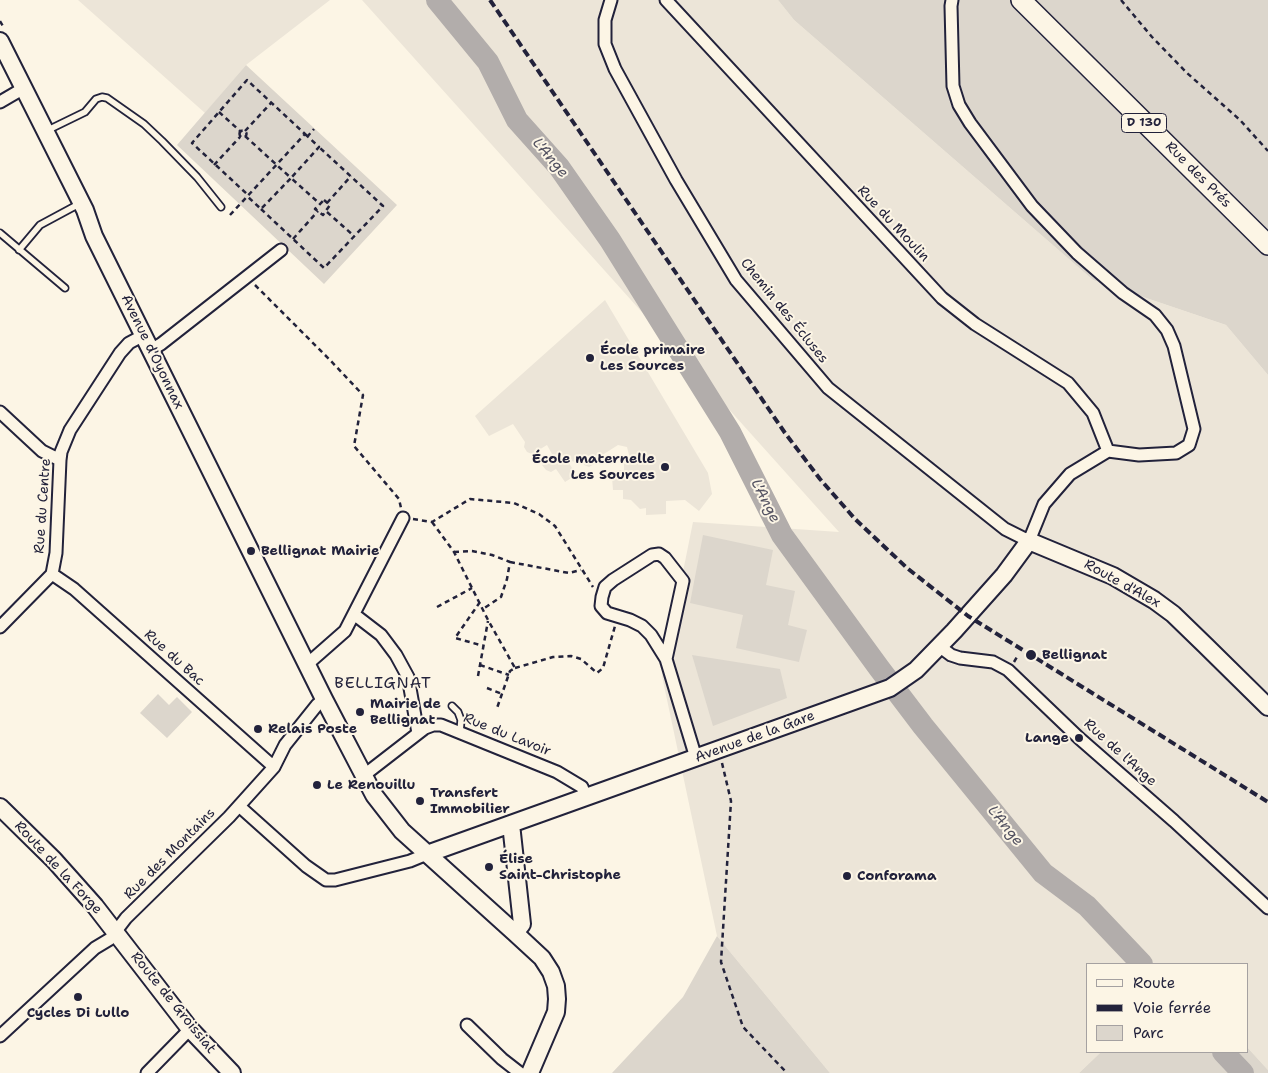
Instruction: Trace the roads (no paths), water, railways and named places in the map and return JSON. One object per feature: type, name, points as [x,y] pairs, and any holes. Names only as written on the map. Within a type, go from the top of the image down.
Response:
[{"type":"main road","name":"Rue des Prés","points":[[1021,0],[1268,245]]},
{"type":"main road","name":"Avenue d'Oyonnax","points":[[0,41],[81,204],[94,236],[363,776],[388,814],[427,854],[542,958],[551,972],[556,986],[556,1012],[530,1073]]},
{"type":"main road","name":"Avenue de la Gare","points":[[427,854],[876,694],[903,680],[916,670],[1004,575],[1029,541]]},
{"type":"main road","name":"Route d'Alex","points":[[1029,541],[1112,576],[1154,600],[1180,620],[1268,707]]},
{"type":"main road","name":"Route de la Forge","points":[[0,807],[54,860],[115,931]]},
{"type":"main road","points":[[512,824],[522,924],[515,932]]},
{"type":"main road","name":"Route de Groissiat","points":[[115,931],[190,1029],[232,1073]]},
{"type":"street","name":"Chemin des Écluses","points":[[611,0],[605,20],[605,44],[615,69],[676,180],[736,280],[828,388],[1005,529],[1029,541]]},
{"type":"street","name":"Rue du Moulin","points":[[666,0],[942,298],[975,324],[1068,383],[1093,413],[1108,451]]},
{"type":"street","points":[[952,0],[953,86],[959,105],[1032,206],[1077,253],[1123,293],[1155,315],[1167,330],[1174,346],[1194,429],[1189,445],[1176,453],[1139,454],[1108,451],[1070,474],[1044,504],[1029,541]]},
{"type":"street","points":[[0,102],[24,88]]},
{"type":"street","name":"Rue du Centre","points":[[0,627],[52,574],[56,553],[61,452],[70,430],[120,352],[129,343],[147,342],[161,344],[276,253]]},
{"type":"street","points":[[0,412],[42,451],[60,460]]},
{"type":"street","points":[[306,663],[345,631],[355,615],[403,518]]},
{"type":"street","points":[[666,659],[683,581],[660,554],[652,555],[613,580],[605,588],[601,606],[607,613],[642,626],[651,635],[666,659],[696,758]]},
{"type":"street","name":"Rue du Bac","points":[[52,574],[74,589],[274,767]]},
{"type":"street","points":[[355,615],[381,635],[396,655],[408,677],[418,733]]},
{"type":"street","name":"Rue de l'Ange","points":[[939,646],[951,655],[993,662],[1008,670],[1079,738],[1174,821],[1268,908]]},
{"type":"street","name":"Rue des Montains","points":[[0,1036],[95,948],[110,939],[126,918],[240,806],[274,767],[285,745],[324,700]]},
{"type":"street","name":"Rue du Lavoir","points":[[363,776],[418,733],[434,725],[450,728],[557,772],[582,787],[586,797]]},
{"type":"street","points":[[240,806],[306,866],[326,880],[334,880],[373,870],[427,854]]},
{"type":"street","points":[[467,1025],[502,1059],[520,1073]]},
{"type":"street","points":[[146,1073],[190,1029]]},
{"type":"lane","points":[[45,132],[84,112],[96,99],[107,98],[144,124],[162,140],[221,207]]},
{"type":"lane","points":[[19,250],[40,225],[81,204]]},
{"type":"lane","points":[[0,234],[65,288]]},
{"type":"lane","points":[[452,706],[458,712],[461,720],[460,732]]},
{"type":"waterway","name":"L'Ange","points":[[437,0],[488,62],[517,120],[559,167],[610,240],[730,432],[782,535],[879,668],[923,726],[1043,873],[1087,906],[1141,963]]},
{"type":"waterway","name":"L'Ange","points":[[1224,1053],[1243,1073]]},
{"type":"railway","points":[[490,0],[785,433],[820,479],[855,519],[907,568],[968,616],[1268,802]]},
{"type":"place","name":"École primaire Les Sources","points":[[590,358]]},
{"type":"place","name":"École maternelle Les Sources","points":[[665,467]]},
{"type":"place","name":"Bellignat Mairie","points":[[251,551]]},
{"type":"place","name":"Bellignat","points":[[1031,655]]},
{"type":"place","name":"Mairie de Bellignat","points":[[360,712]]},
{"type":"place","name":"Relais Poste","points":[[258,729]]},
{"type":"place","name":"Lange","points":[[1079,738]]},
{"type":"place","name":"Le Renouillu","points":[[317,785]]},
{"type":"place","name":"Transfert Immobilier","points":[[420,801]]},
{"type":"place","name":"Élise Saint-Christophe","points":[[489,867]]},
{"type":"place","name":"Conforama","points":[[847,876]]},
{"type":"place","name":"Cycles Di Lullo","points":[[78,997]]},
{"type":"district","name":"BELLIGNAT","points":[[383,684]]}]
